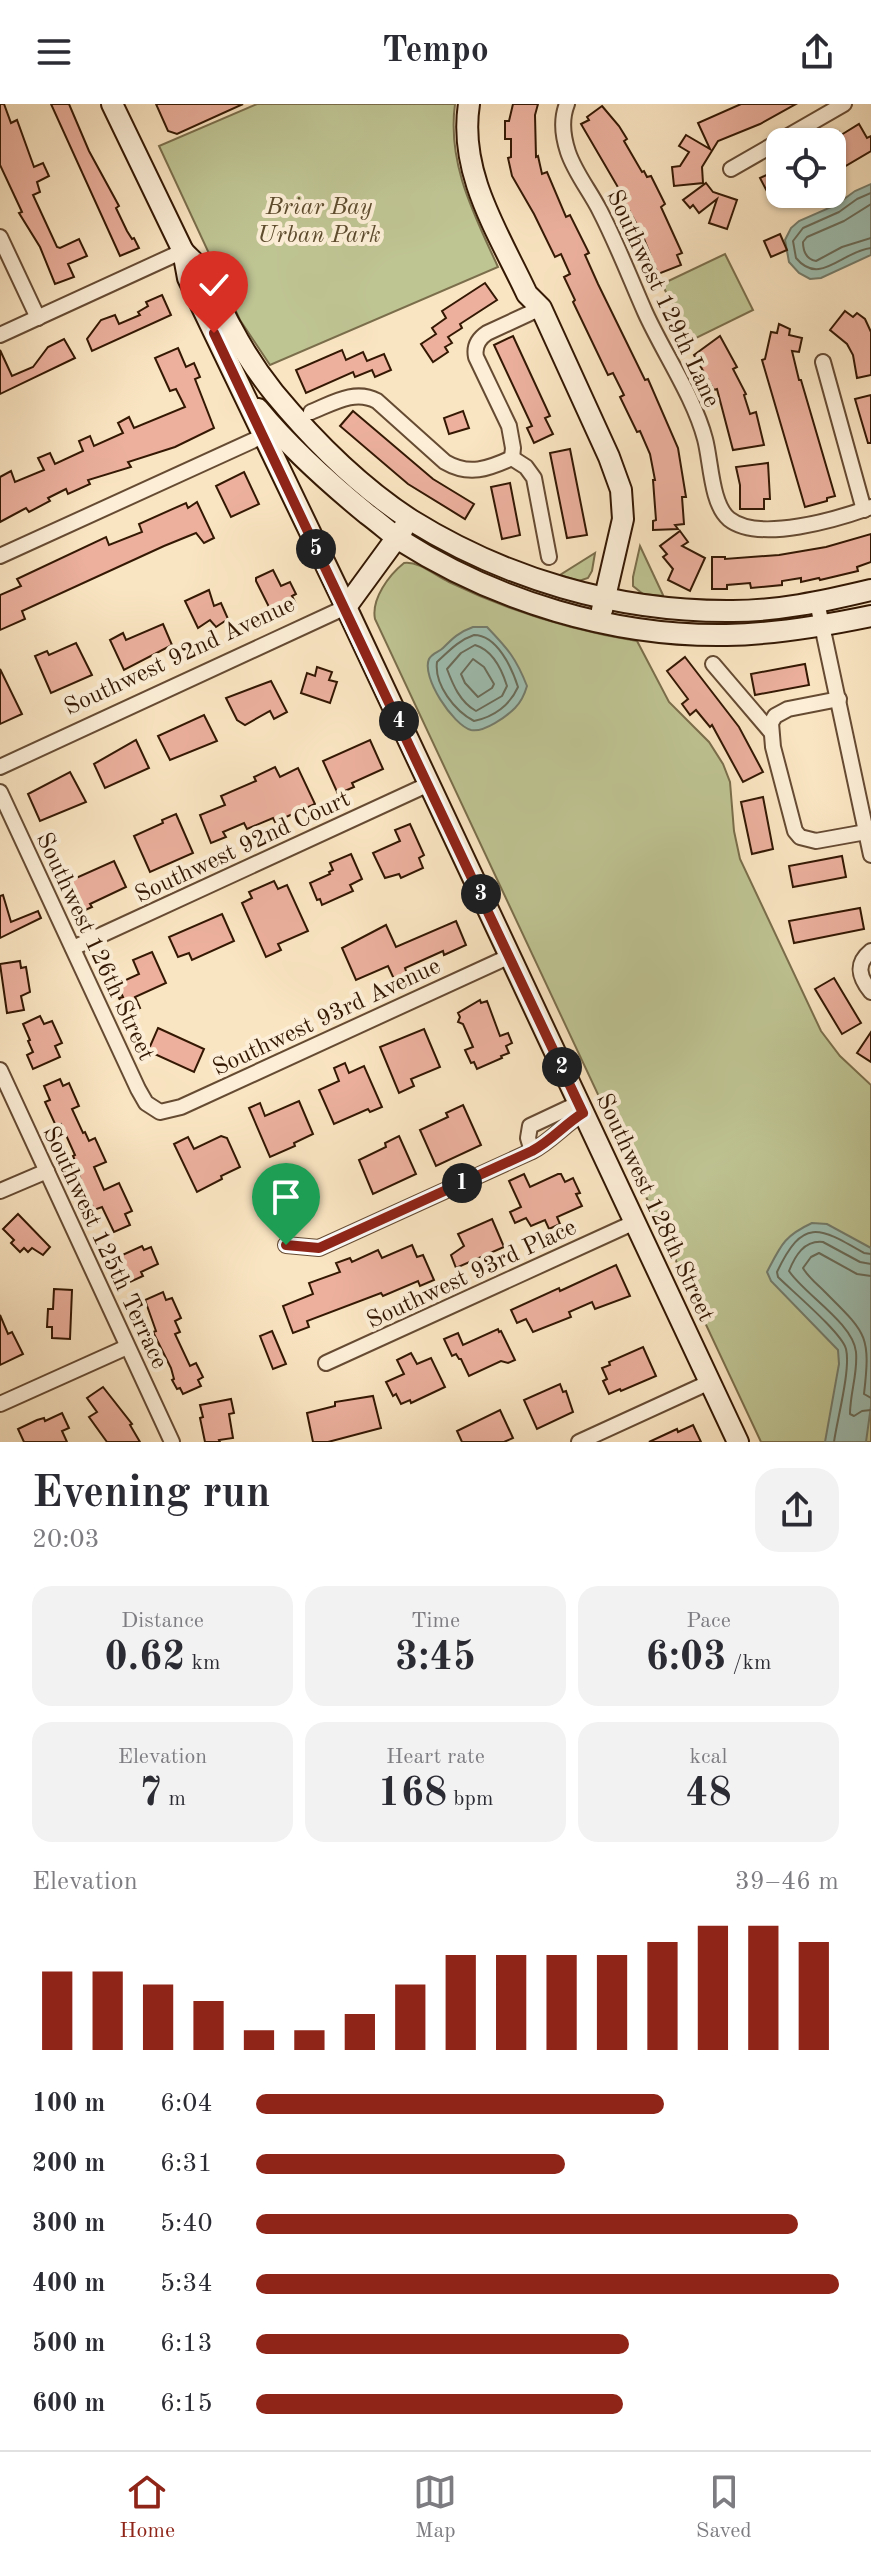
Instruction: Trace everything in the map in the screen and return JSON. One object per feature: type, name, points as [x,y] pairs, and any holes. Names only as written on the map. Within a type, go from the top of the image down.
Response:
[{"type":"street","name":"Southwest 128th Street","points":[[112,104],[183,251],[188,278],[738,1442]]},
{"type":"street","points":[[469,104],[467,144],[473,175],[527,294],[541,308],[621,490],[623,519],[599,622]]},
{"type":"street","points":[[482,104],[480,133],[486,172],[540,289],[541,308]]},
{"type":"street","name":"Southwest 129th Lane","points":[[567,104],[563,125],[568,152],[606,222],[658,341],[697,418],[707,447],[716,497],[723,513],[744,527],[762,530],[800,526],[868,508]]},
{"type":"street","points":[[731,169],[844,104]]},
{"type":"street","points":[[0,237],[38,318]]},
{"type":"street","name":"Southwest 128th Street","points":[[183,251],[203,273],[232,330],[273,391],[313,437],[360,481],[411,519]]},
{"type":"street","points":[[0,335],[183,251]]},
{"type":"street","points":[[512,458],[511,432],[475,350],[487,333],[541,308]]},
{"type":"street","points":[[823,362],[868,508]]},
{"type":"street","name":"Southwest 128th Street","points":[[241,387],[291,446],[397,538]]},
{"type":"street","points":[[311,412],[352,396],[367,396],[377,401],[454,467],[466,471],[483,470],[512,458]]},
{"type":"street","points":[[0,556],[263,436]]},
{"type":"street","points":[[512,458],[526,467],[535,480],[549,557]]},
{"type":"street","points":[[411,519],[521,574],[605,599],[661,607],[729,611],[817,602],[871,590]]},
{"type":"street","name":"Southwest 92nd Avenue","points":[[0,767],[346,607],[411,519]]},
{"type":"street","points":[[397,538],[444,565],[508,594],[561,613],[599,622],[668,632],[725,635],[776,633],[871,616]]},
{"type":"street","points":[[817,602],[871,855]]},
{"type":"street","points":[[713,664],[771,732]]},
{"type":"street","points":[[839,699],[781,711],[771,723],[771,732],[791,825],[800,837],[816,841],[866,832]]},
{"type":"street","name":"Southwest 92nd Court","points":[[73,948],[429,784]]},
{"type":"street","name":"Southwest 126th Street","points":[[0,792],[138,1089],[146,1103],[160,1112]]},
{"type":"street","points":[[871,951],[864,957],[859,969],[871,992]]},
{"type":"street","name":"Southwest 93rd Avenue","points":[[160,1112],[181,1107],[510,956]]},
{"type":"street","name":"Southwest 125th Terrace","points":[[0,1070],[172,1442]]},
{"type":"street","points":[[532,1151],[528,1138],[530,1126],[581,1108]]},
{"type":"street","points":[[286,1245],[319,1248],[532,1151],[549,1141],[581,1108]]},
{"type":"street","points":[[0,1191],[47,1171]]},
{"type":"street","name":"Southwest 93rd Place","points":[[326,1363],[635,1222]]},
{"type":"street","points":[[0,1404],[127,1347]]},
{"type":"street","points":[[579,1442],[710,1382]]},
{"type":"green space","name":"Briar Bay Urban Park","points":[[257,104],[455,104],[455,147],[464,188],[498,267],[270,365],[240,320],[159,146]]},
{"type":"green space","points":[[725,254],[753,310],[690,341],[662,284]]},
{"type":"green space","points":[[640,546],[663,596],[643,594],[633,586]]},
{"type":"green space","points":[[595,553],[588,578],[579,581],[560,575]]},
{"type":"green space","points":[[404,563],[422,567],[517,611],[637,641],[669,702],[709,742],[723,764],[730,782],[740,859],[821,1031],[840,1056],[871,1085],[871,1442],[761,1442],[375,619],[374,611],[382,588]]},
{"type":"water","points":[[871,184],[871,255],[821,278],[810,279],[799,273],[789,262],[785,240],[791,228],[799,221],[829,208],[846,208],[846,198]]},
{"type":"water","points":[[473,627],[487,627],[515,661],[527,686],[517,706],[495,723],[476,730],[464,726],[448,710],[434,688],[428,667],[432,655]]},
{"type":"water","points":[[812,1223],[827,1224],[871,1248],[871,1406],[866,1442],[825,1442],[839,1364],[838,1350],[771,1281],[767,1272],[784,1242]]},
{"type":"building","points":[[0,104],[4,104],[11,123],[17,120],[34,167],[43,163],[49,176],[37,182],[40,192],[33,195],[57,247],[79,239],[87,256],[68,264],[74,277],[55,284],[40,247],[19,213],[22,212],[0,165]]},
{"type":"building","points":[[51,104],[69,104],[89,151],[119,206],[116,208],[127,231],[139,248],[120,256]]},
{"type":"building","points":[[156,104],[243,104],[177,134],[168,131]]},
{"type":"building","points":[[513,104],[538,104],[535,115],[536,157],[542,174],[547,172],[566,217],[570,215],[589,253],[585,255],[598,284],[645,380],[648,379],[678,448],[686,497],[682,497],[684,524],[675,525],[678,529],[653,530],[653,521],[656,520],[655,480],[650,454],[620,397],[624,395],[613,373],[608,375],[573,302],[575,300],[564,277],[570,274],[561,254],[555,257],[512,176],[508,158],[511,157],[511,139],[505,139],[505,121],[509,121]]},
{"type":"building","points":[[741,104],[796,104],[760,124],[718,141],[702,167],[703,183],[674,186],[672,167],[680,166],[689,152],[679,146],[686,135],[710,149],[698,123]]},
{"type":"building","points":[[602,106],[619,126],[642,172],[647,177],[651,176],[665,204],[661,207],[682,253],[677,255],[681,265],[658,274],[619,189],[581,124]]},
{"type":"building","points":[[859,124],[867,138],[871,136],[871,151],[846,166],[846,132]]},
{"type":"building","points":[[766,175],[766,189],[760,178]]},
{"type":"building","points":[[706,183],[713,192],[737,200],[727,229],[709,223],[717,199],[699,213],[693,205],[690,208],[683,200]]},
{"type":"building","points":[[780,234],[787,250],[771,257],[764,241]]},
{"type":"building","points":[[485,283],[497,300],[460,324],[462,328],[448,337],[452,343],[445,347],[448,352],[433,362],[421,344],[436,334],[432,328],[446,318],[442,311]]},
{"type":"building","points":[[162,295],[171,315],[92,351],[87,339],[101,320],[115,315],[119,324],[140,315],[138,312],[148,306],[146,302]]},
{"type":"building","points":[[845,311],[853,317],[857,313],[865,319],[871,332],[871,375],[857,378],[853,355],[847,344],[830,330]]},
{"type":"building","points":[[779,324],[790,329],[789,335],[802,338],[799,352],[792,351],[835,496],[805,507],[762,360],[765,359],[771,332],[777,333]]},
{"type":"building","points":[[513,336],[550,416],[545,418],[553,434],[534,443],[527,428],[532,426],[494,345]]},
{"type":"building","points":[[720,336],[737,367],[733,369],[746,394],[750,414],[756,412],[764,445],[733,450],[717,389],[714,390],[694,355]]},
{"type":"building","points":[[64,339],[75,358],[0,394],[0,350],[12,376],[33,367],[48,347]]},
{"type":"building","points":[[178,348],[186,367],[194,363],[200,377],[195,379],[214,428],[175,447],[128,462],[131,467],[88,480],[90,484],[68,494],[66,489],[29,512],[26,508],[0,522],[0,477],[11,471],[15,482],[44,470],[38,458],[50,453],[55,464],[83,451],[79,441],[90,436],[94,446],[123,433],[118,423],[129,417],[134,428],[185,407],[176,389],[170,391],[155,358]]},
{"type":"building","points":[[342,350],[346,360],[363,352],[367,361],[384,354],[391,370],[375,377],[372,370],[355,377],[353,372],[306,393],[296,370]]},
{"type":"building","points":[[871,395],[871,443],[868,443],[855,399]]},
{"type":"building","points":[[353,411],[433,479],[474,504],[465,519],[408,484],[340,426]]},
{"type":"building","points":[[463,411],[469,428],[449,434],[444,418]]},
{"type":"building","points":[[570,449],[587,535],[567,538],[550,453]]},
{"type":"building","points":[[768,463],[770,499],[764,499],[764,509],[740,509],[736,467]]},
{"type":"building","points":[[244,472],[259,504],[231,517],[216,486]]},
{"type":"building","points":[[510,483],[520,535],[502,539],[491,487]]},
{"type":"building","points":[[197,502],[214,538],[204,543],[196,533],[164,546],[22,611],[25,619],[0,630],[0,595],[21,586],[17,579],[106,537],[109,545],[142,532],[139,524],[186,503],[188,508]]},
{"type":"building","points":[[680,531],[688,542],[682,546],[705,558],[690,591],[668,580],[673,569],[663,557],[667,554],[660,546]]},
{"type":"building","points":[[871,534],[871,562],[857,567],[858,571],[820,580],[801,582],[801,578],[782,581],[782,585],[751,588],[750,583],[712,589],[712,557],[779,555],[826,547]]},
{"type":"building","points":[[273,570],[281,586],[290,582],[296,594],[292,596],[295,602],[272,613],[256,578]]},
{"type":"building","points":[[209,590],[214,606],[221,603],[228,619],[216,627],[210,620],[198,628],[185,601]]},
{"type":"building","points":[[163,624],[172,645],[124,670],[110,640],[123,633],[126,640]]},
{"type":"building","points":[[76,643],[92,675],[51,693],[35,656],[47,651],[49,655]]},
{"type":"building","points":[[685,657],[739,727],[763,772],[743,782],[712,725],[710,727],[696,710],[690,715],[682,704],[688,699],[667,671]]},
{"type":"building","points":[[805,664],[809,685],[755,695],[751,674]]},
{"type":"building","points":[[317,667],[332,672],[329,680],[337,682],[330,703],[301,693],[307,673],[315,676]]},
{"type":"building","points":[[0,669],[22,714],[0,724]]},
{"type":"building","points":[[271,681],[287,712],[274,719],[270,711],[245,725],[237,720],[226,698]]},
{"type":"building","points":[[204,715],[217,741],[170,760],[158,736]]},
{"type":"building","points":[[136,740],[149,768],[105,788],[94,764]]},
{"type":"building","points":[[370,740],[383,769],[352,783],[354,787],[338,794],[323,761]]},
{"type":"building","points":[[275,767],[280,777],[298,768],[315,804],[275,822],[273,818],[247,829],[244,823],[223,832],[226,837],[211,843],[200,815],[225,805],[221,796],[256,781],[254,777]]},
{"type":"building","points":[[70,772],[86,802],[40,821],[28,794]]},
{"type":"building","points":[[763,797],[773,849],[752,854],[741,802]]},
{"type":"building","points":[[176,814],[193,853],[150,872],[134,836]]},
{"type":"building","points":[[410,824],[424,855],[419,858],[423,868],[401,878],[399,874],[385,878],[373,853],[400,841],[395,830]]},
{"type":"building","points":[[351,854],[362,879],[350,885],[353,891],[322,905],[310,883],[330,874],[333,870],[330,863]]},
{"type":"building","points":[[842,856],[846,877],[793,887],[789,866]]},
{"type":"building","points":[[114,861],[126,887],[90,904],[92,907],[81,912],[67,882]]},
{"type":"building","points":[[274,881],[278,889],[287,885],[308,931],[278,944],[281,950],[266,957],[242,903],[252,898],[249,892]]},
{"type":"building","points":[[3,895],[11,922],[38,911],[41,918],[0,938],[0,896]]},
{"type":"building","points":[[860,908],[864,929],[794,943],[789,921]]},
{"type":"building","points":[[222,914],[234,941],[192,960],[189,953],[178,957],[169,937]]},
{"type":"building","points":[[456,921],[466,945],[444,955],[443,951],[405,968],[407,974],[394,979],[388,966],[356,980],[342,948],[386,925],[396,947]]},
{"type":"building","points":[[152,952],[166,983],[135,997],[140,1008],[126,1014],[117,984],[139,974],[133,960]]},
{"type":"building","points":[[20,961],[21,968],[26,967],[30,992],[21,996],[24,1010],[7,1013],[0,964]]},
{"type":"building","points":[[834,978],[861,1023],[842,1034],[815,989]]},
{"type":"building","points":[[480,1000],[481,1003],[487,1001],[500,1036],[508,1033],[512,1043],[506,1046],[509,1053],[477,1069],[465,1050],[473,1047],[463,1024],[458,1022],[458,1013]]},
{"type":"building","points":[[40,1016],[44,1024],[52,1021],[62,1043],[55,1046],[60,1057],[33,1069],[27,1055],[33,1052],[23,1024]]},
{"type":"building","points":[[158,1028],[204,1049],[194,1072],[148,1051]]},
{"type":"building","points":[[424,1029],[440,1067],[411,1079],[414,1086],[399,1093],[380,1047]]},
{"type":"building","points":[[871,1032],[871,1062],[857,1053]]},
{"type":"building","points":[[345,1063],[349,1073],[364,1066],[382,1107],[370,1112],[368,1109],[334,1124],[319,1090],[339,1081],[334,1068]]},
{"type":"building","points":[[60,1079],[63,1086],[69,1083],[79,1106],[72,1109],[83,1133],[89,1141],[95,1138],[106,1162],[94,1167],[104,1190],[119,1183],[132,1211],[125,1214],[130,1225],[114,1232],[102,1207],[94,1210],[61,1124],[56,1126],[45,1102],[50,1100],[44,1086]]},
{"type":"building","points":[[299,1101],[313,1134],[270,1157],[249,1108],[260,1103],[265,1116]]},
{"type":"building","points":[[463,1105],[481,1145],[436,1166],[420,1130],[448,1117],[446,1113]]},
{"type":"building","points":[[221,1136],[227,1138],[240,1167],[197,1192],[174,1144],[188,1137],[194,1149]]},
{"type":"building","points":[[399,1136],[416,1174],[373,1194],[359,1160],[386,1147],[385,1143]]},
{"type":"building","points":[[524,1174],[530,1187],[558,1174],[565,1182],[573,1178],[582,1206],[557,1217],[560,1224],[549,1229],[545,1220],[531,1226],[526,1218],[515,1223],[510,1212],[521,1207],[509,1181]]},
{"type":"building","points":[[18,1214],[50,1247],[43,1255],[32,1248],[28,1252],[24,1248],[20,1252],[11,1243],[14,1240],[3,1229]]},
{"type":"building","points":[[492,1219],[504,1247],[456,1268],[451,1255],[464,1246],[458,1234]]},
{"type":"building","points":[[412,1245],[417,1257],[423,1255],[434,1280],[420,1286],[418,1281],[383,1296],[381,1293],[307,1321],[309,1327],[293,1333],[283,1306],[313,1294],[309,1283],[340,1272],[336,1263],[350,1258],[352,1262],[378,1250],[382,1258]]},
{"type":"building","points":[[142,1246],[144,1250],[151,1247],[158,1264],[141,1272],[143,1276],[130,1282],[118,1257]]},
{"type":"building","points":[[616,1265],[630,1296],[595,1309],[592,1302],[569,1312],[571,1317],[533,1332],[526,1319],[517,1323],[511,1310]]},
{"type":"building","points":[[54,1289],[72,1290],[70,1339],[52,1338],[52,1327],[47,1327],[48,1309],[53,1309]]},
{"type":"building","points":[[163,1292],[166,1300],[172,1298],[181,1318],[175,1321],[180,1332],[175,1334],[190,1366],[196,1363],[203,1377],[198,1380],[201,1386],[183,1394],[172,1380],[171,1368],[153,1332],[156,1331],[145,1300]]},
{"type":"building","points":[[0,1315],[8,1334],[12,1332],[23,1354],[0,1365]]},
{"type":"building","points":[[498,1329],[515,1360],[508,1363],[501,1361],[469,1376],[461,1359],[456,1354],[452,1356],[444,1339],[458,1333],[463,1345]]},
{"type":"building","points":[[272,1331],[286,1364],[273,1369],[260,1336]]},
{"type":"building","points":[[643,1347],[656,1376],[609,1394],[603,1381],[607,1379],[602,1368]]},
{"type":"building","points":[[411,1353],[417,1364],[431,1358],[445,1387],[411,1403],[410,1400],[401,1404],[386,1382],[404,1374],[397,1360]]},
{"type":"building","points":[[560,1384],[563,1392],[566,1391],[573,1412],[537,1429],[524,1400]]},
{"type":"building","points":[[103,1387],[132,1424],[140,1442],[107,1442],[89,1417],[97,1412],[87,1398]]},
{"type":"building","points":[[373,1396],[381,1428],[328,1442],[313,1442],[307,1413],[335,1406],[335,1402]]},
{"type":"building","points":[[231,1399],[234,1413],[229,1414],[233,1438],[205,1442],[200,1405]]},
{"type":"building","points":[[500,1410],[513,1438],[504,1442],[462,1442],[457,1431]]},
{"type":"building","points":[[62,1413],[69,1428],[62,1431],[67,1442],[24,1442],[18,1429]]},
{"type":"building","points":[[693,1425],[701,1442],[649,1442],[677,1429],[678,1432]]},
{"type":"route","points":[[214,333],[583,1113],[532,1151],[319,1248],[286,1245]]}]
